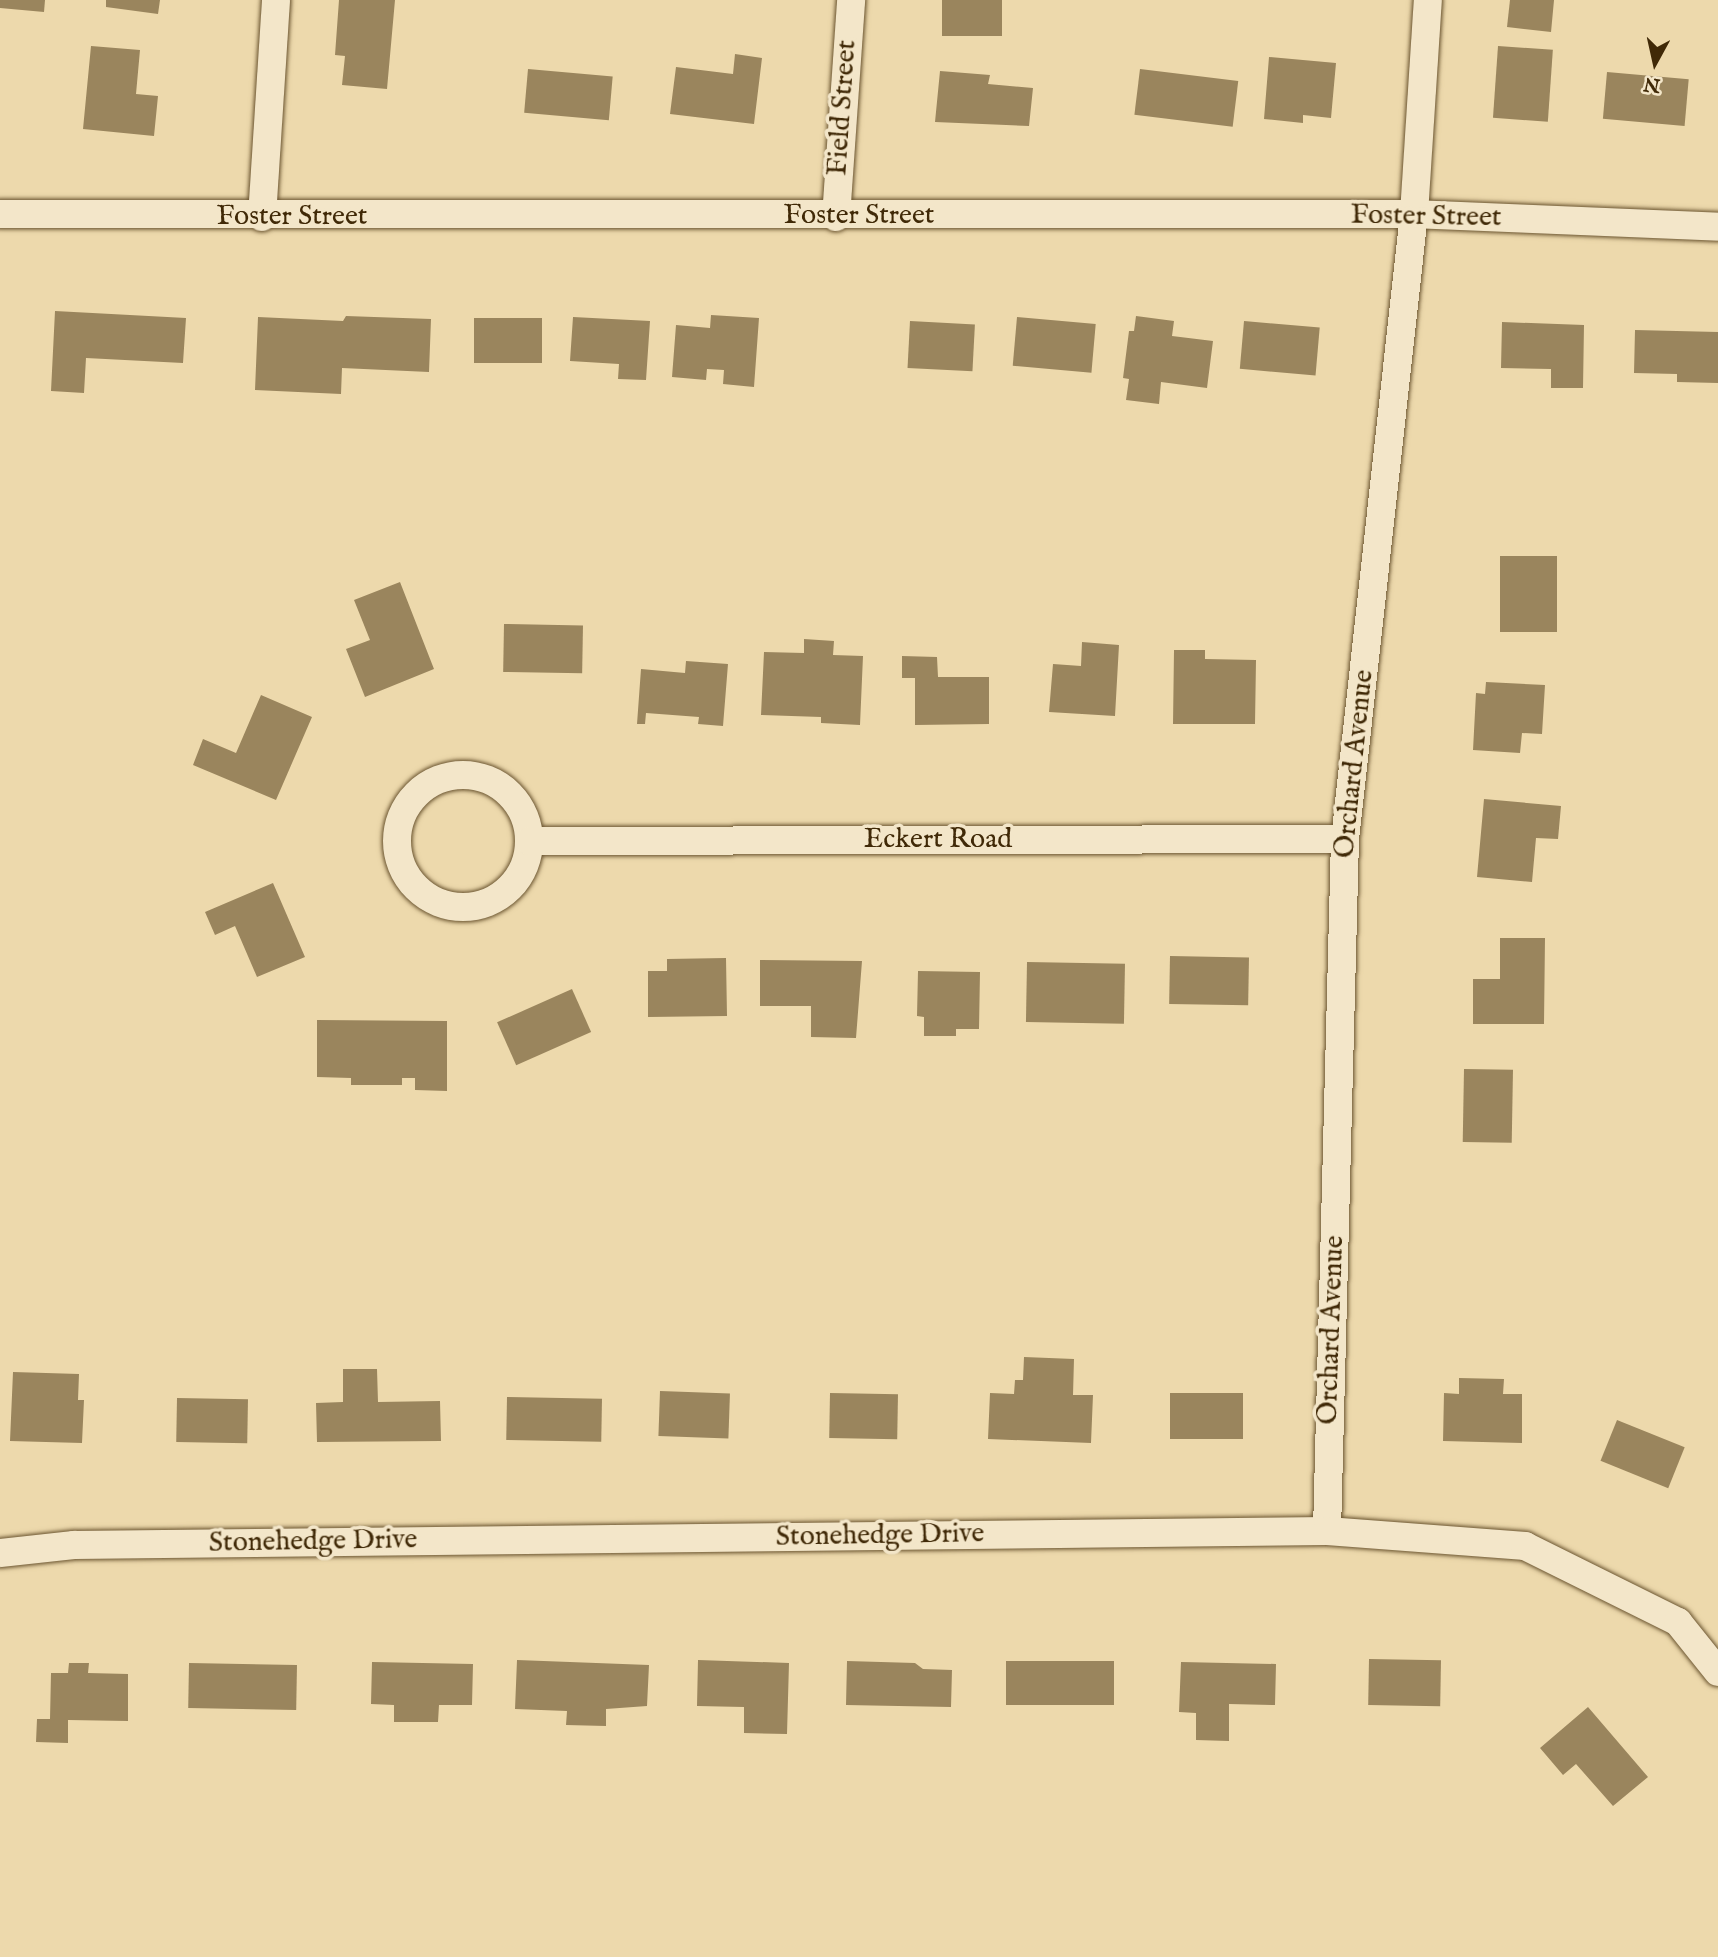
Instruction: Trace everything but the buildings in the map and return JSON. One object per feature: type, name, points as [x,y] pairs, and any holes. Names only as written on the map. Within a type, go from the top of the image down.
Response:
[{"type":"street","points":[[262,217],[276,0]]},
{"type":"street","name":"Field Street","points":[[836,217],[851,0]]},
{"type":"street","name":"Orchard Avenue","points":[[1327,1531],[1346,839],[1414,214],[1428,0]]},
{"type":"street","name":"Foster Street","points":[[0,214],[262,217],[1414,214],[1718,227]]},
{"type":"street","points":[[460,774],[501,786],[517,801],[530,841],[526,863],[515,883],[498,898],[477,906],[455,908],[433,901],[415,888],[396,848],[398,825],[406,805],[439,778],[460,774]]},
{"type":"street","name":"Eckert Road","points":[[530,841],[1346,839]]},
{"type":"street","name":"Stonehedge Drive","points":[[0,1553],[74,1545],[1327,1531],[1525,1546],[1678,1622],[1718,1672]]}]
